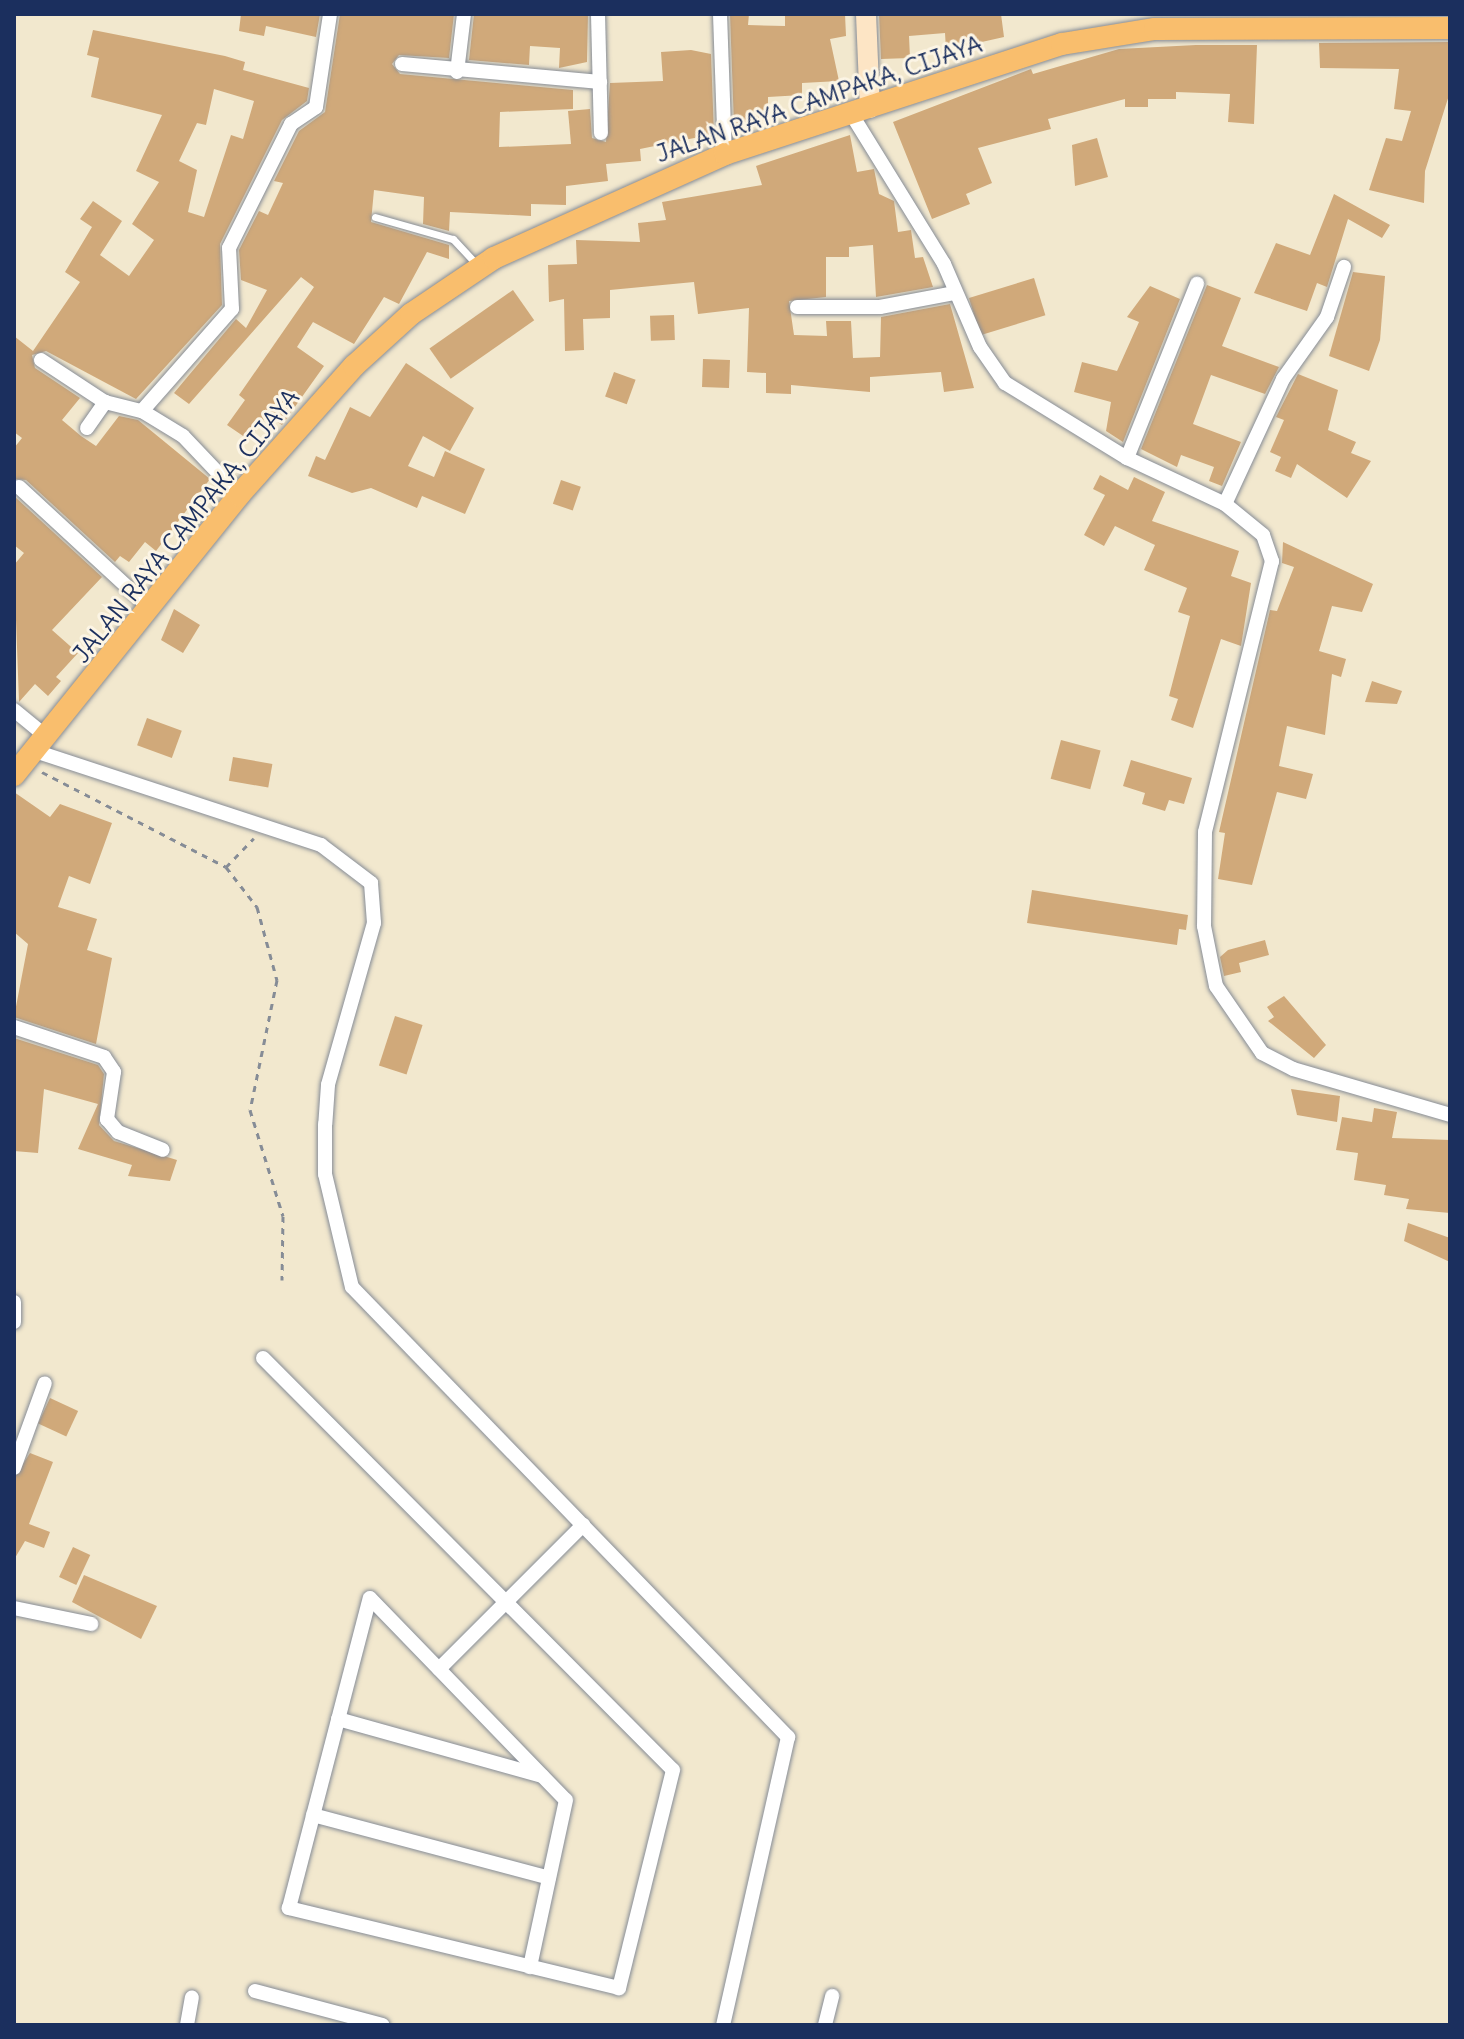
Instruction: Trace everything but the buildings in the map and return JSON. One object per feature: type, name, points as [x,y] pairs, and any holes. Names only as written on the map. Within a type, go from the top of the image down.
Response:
[{"type":"main road","name":"JALAN RAYA CAMPAKA, CIJAYA","points":[[30,757],[239,495],[390,331],[479,267],[725,154],[1062,44],[1155,22],[1320,22],[1450,28]]},
{"type":"street","points":[[142,411],[232,309],[229,248],[291,124],[316,107],[330,14]]},
{"type":"street","points":[[457,72],[464,14]]},
{"type":"street","points":[[598,14],[601,133]]},
{"type":"street","points":[[720,14],[725,154]]},
{"type":"street","points":[[866,14],[861,112],[944,264],[954,293],[1005,383],[1127,458],[1225,504],[1254,524],[1272,561],[1205,832],[1204,926],[1216,986],[1262,1053],[1306,1073],[1450,1115]]},
{"type":"street","points":[[402,64],[457,72],[600,82]]},
{"type":"street","points":[[1225,504],[1283,379],[1327,317],[1344,267]]},
{"type":"street","points":[[1127,458],[1197,284]]},
{"type":"street","points":[[797,307],[880,307],[954,293]]},
{"type":"street","points":[[41,360],[105,402],[142,411],[183,436],[239,495]]},
{"type":"street","points":[[87,428],[105,402]]},
{"type":"street","points":[[19,487],[149,607]]},
{"type":"street","points":[[14,710],[30,757],[321,845],[371,883],[374,923],[328,1085],[325,1124],[325,1174],[352,1287],[788,1737],[723,2025]]},
{"type":"street","points":[[14,1027],[104,1057],[114,1072],[107,1119],[118,1132],[163,1150]]},
{"type":"street","points":[[14,1302],[14,1322]]},
{"type":"street","points":[[263,1358],[673,1770],[619,1988],[530,1967],[289,1908],[370,1598],[566,1800],[530,1967]]},
{"type":"street","points":[[14,1468],[45,1383]]},
{"type":"street","points":[[439,1669],[583,1525]]},
{"type":"street","points":[[14,1608],[91,1624]]},
{"type":"street","points":[[338,1719],[544,1777]]},
{"type":"street","points":[[313,1815],[549,1878]]},
{"type":"street","points":[[255,1991],[383,2025]]},
{"type":"street","points":[[825,2025],[832,1996]]},
{"type":"street","points":[[187,2025],[192,1997]]},
{"type":"lane","points":[[375,217],[453,239],[479,267]]},
{"type":"path","points":[[30,757],[226,867],[257,907],[277,980],[250,1110],[283,1216],[282,1280]]},
{"type":"path","points":[[226,867],[263,829]]}]
